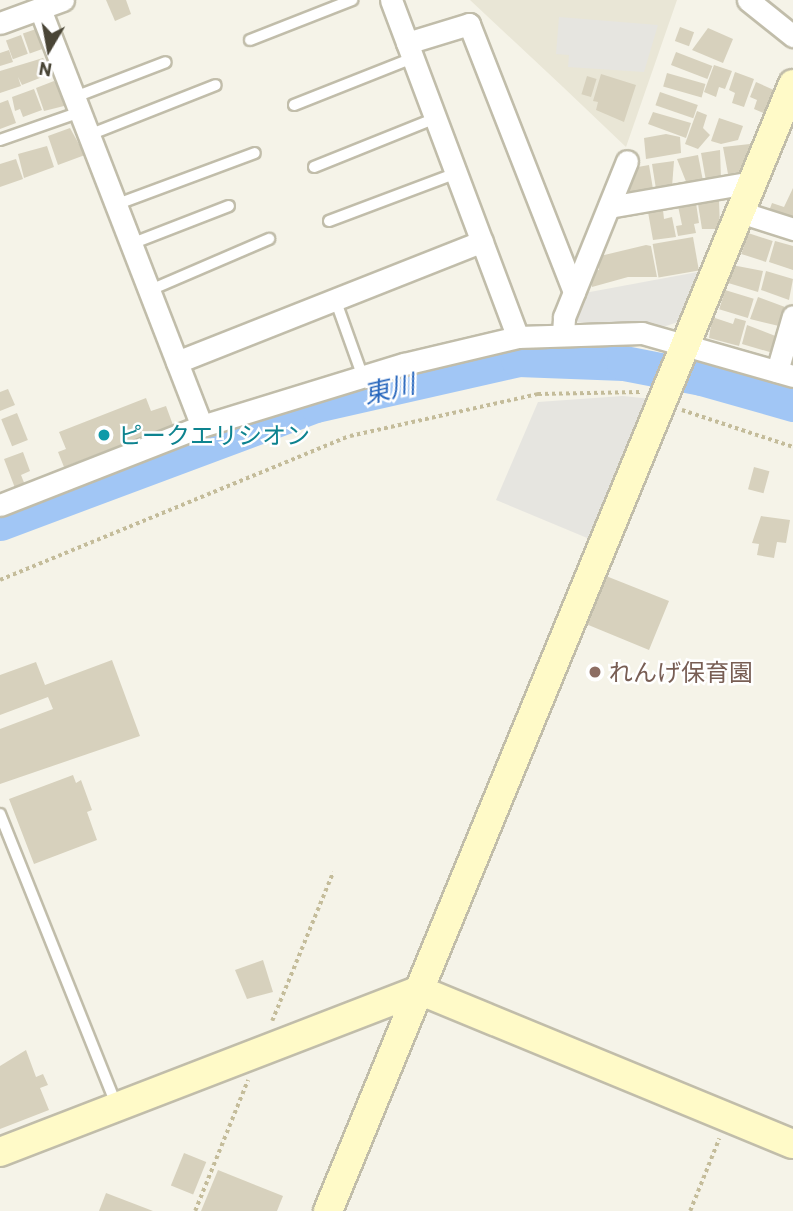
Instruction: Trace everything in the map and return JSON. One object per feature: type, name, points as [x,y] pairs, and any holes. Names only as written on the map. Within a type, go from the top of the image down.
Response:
[{"type":"street","points":[[0,23],[63,0]]},
{"type":"street","points":[[391,0],[518,337]]},
{"type":"street","points":[[748,0],[793,36]]},
{"type":"street","points":[[40,9],[202,426]]},
{"type":"street","points":[[410,50],[469,24],[574,292]]},
{"type":"street","points":[[328,1211],[793,84]]},
{"type":"street","points":[[563,332],[574,292],[627,161]]},
{"type":"street","points":[[609,208],[752,182]]},
{"type":"street","points":[[740,212],[793,229]]},
{"type":"street","points":[[177,362],[482,241]]},
{"type":"street","points":[[0,505],[202,426],[363,377],[518,337],[563,332],[635,332],[785,373],[793,316]]},
{"type":"street","points":[[0,1152],[419,990],[793,1144]]},
{"type":"lane","points":[[250,40],[352,0]]},
{"type":"lane","points":[[294,105],[410,50]]},
{"type":"lane","points":[[0,140],[166,62]]},
{"type":"lane","points":[[89,135],[216,85]]},
{"type":"lane","points":[[314,167],[436,118]]},
{"type":"lane","points":[[115,205],[255,153]]},
{"type":"lane","points":[[329,221],[457,173]]},
{"type":"lane","points":[[130,244],[229,206]]},
{"type":"lane","points":[[148,291],[269,239]]},
{"type":"lane","points":[[335,299],[363,377]]},
{"type":"lane","points":[[0,814],[117,1106]]},
{"type":"path","points":[[0,580],[350,436],[538,394],[631,389],[663,398],[793,447]]},
{"type":"path","points":[[690,1211],[728,1118]]},
{"type":"shaded area","points":[[470,0],[677,0],[626,147],[563,87]]},
{"type":"shaded area","points":[[559,17],[658,25],[644,72],[568,67],[569,55],[556,54]]},
{"type":"shaded area","points":[[703,271],[684,320],[666,326],[569,322],[579,294]]},
{"type":"shaded area","points":[[623,396],[651,399],[592,540],[496,500],[538,402]]},
{"type":"building","points":[[106,0],[126,0],[131,14],[115,21]]},
{"type":"building","points":[[680,27],[694,32],[689,46],[675,41]]},
{"type":"building","points":[[39,28],[46,48],[30,53],[23,34]]},
{"type":"building","points":[[708,28],[733,39],[723,63],[692,50]]},
{"type":"building","points":[[21,35],[28,54],[13,59],[6,40]]},
{"type":"building","points":[[9,50],[13,62],[0,66],[0,53]]},
{"type":"building","points":[[676,52],[712,66],[707,79],[671,65]]},
{"type":"building","points":[[43,58],[55,72],[22,85],[18,77],[21,86],[0,93],[0,71]]},
{"type":"building","points":[[714,65],[732,71],[725,89],[719,87],[716,97],[704,92]]},
{"type":"building","points":[[735,72],[754,79],[744,107],[732,103],[735,93],[729,90]]},
{"type":"building","points":[[667,73],[705,84],[702,97],[663,86]]},
{"type":"building","points":[[601,74],[636,85],[624,122],[596,110],[598,102],[593,101]]},
{"type":"building","points":[[587,76],[597,79],[591,97],[581,94]]},
{"type":"building","points":[[54,81],[66,96],[64,106],[44,111],[36,88]]},
{"type":"building","points":[[756,82],[776,91],[766,114],[754,109],[757,100],[750,97]]},
{"type":"building","points":[[34,89],[42,110],[23,117],[20,109],[15,111],[12,97]]},
{"type":"building","points":[[660,92],[698,105],[693,118],[655,105]]},
{"type":"building","points":[[8,100],[16,123],[0,129],[0,103]]},
{"type":"building","points":[[697,111],[707,115],[703,128],[710,135],[698,149],[685,144]]},
{"type":"building","points":[[653,112],[691,123],[686,138],[648,124]]},
{"type":"building","points":[[719,118],[743,126],[738,140],[721,144],[711,141]]},
{"type":"building","points":[[70,128],[85,155],[58,165],[48,136]]},
{"type":"building","points":[[666,134],[680,137],[681,153],[646,159],[644,138]]},
{"type":"building","points":[[750,144],[752,153],[744,160],[743,171],[728,174],[723,147]]},
{"type":"building","points":[[47,146],[54,167],[24,178],[18,154]]},
{"type":"building","points":[[720,150],[721,179],[706,181],[701,153]]},
{"type":"building","points":[[698,155],[703,181],[687,184],[677,159]]},
{"type":"building","points":[[16,159],[23,179],[0,187],[0,164]]},
{"type":"building","points":[[674,161],[672,187],[656,189],[652,164]]},
{"type":"building","points":[[649,165],[653,189],[630,196],[627,182],[632,181],[632,168]]},
{"type":"building","points":[[793,188],[793,219],[769,211],[772,203],[784,207]]},
{"type":"building","points":[[719,200],[720,229],[702,229],[698,204]]},
{"type":"building","points":[[696,203],[699,223],[694,224],[696,233],[678,236],[676,226],[682,225],[678,206]]},
{"type":"building","points":[[663,210],[664,219],[672,217],[676,237],[653,240],[648,212]]},
{"type":"building","points":[[748,233],[773,241],[766,262],[741,254]]},
{"type":"building","points":[[693,237],[699,270],[659,278],[653,244]]},
{"type":"building","points":[[775,241],[793,246],[793,270],[769,262]]},
{"type":"building","points":[[651,246],[657,277],[628,277],[592,287],[589,271],[599,270],[596,257]]},
{"type":"building","points":[[732,265],[763,271],[758,292],[725,282]]},
{"type":"building","points":[[766,271],[793,279],[789,300],[761,290]]},
{"type":"building","points":[[725,290],[754,299],[748,318],[719,309]]},
{"type":"building","points":[[758,297],[785,307],[779,326],[750,319]]},
{"type":"building","points":[[712,317],[733,324],[735,318],[746,321],[739,346],[709,338]]},
{"type":"building","points":[[747,325],[778,337],[773,353],[742,344]]},
{"type":"building","points":[[8,389],[15,405],[0,411],[0,392]]},
{"type":"building","name":"ピークエリシオン","points":[[146,398],[151,411],[166,406],[173,425],[64,467],[58,452],[66,449],[59,432]]},
{"type":"building","points":[[17,413],[28,440],[12,446],[1,419]]},
{"type":"building","points":[[23,452],[30,471],[21,475],[25,485],[15,488],[4,459]]},
{"type":"building","points":[[754,467],[769,471],[764,493],[748,489]]},
{"type":"building","points":[[761,516],[790,520],[786,543],[777,542],[774,558],[757,555],[759,544],[752,543]]},
{"type":"building","points":[[606,576],[669,601],[649,650],[586,624],[602,587],[598,586]]},
{"type":"building","points":[[112,660],[140,736],[0,784],[0,729],[53,709],[48,697],[0,715],[0,675],[36,662],[45,685]]},
{"type":"building","points":[[73,775],[76,783],[81,780],[92,810],[87,812],[97,840],[34,864],[9,799]]},
{"type":"building","points":[[263,960],[273,992],[247,999],[235,970]]},
{"type":"building","points":[[26,1050],[36,1077],[43,1074],[48,1085],[40,1088],[49,1110],[0,1129],[0,1066]]},
{"type":"building","points":[[184,1153],[206,1162],[193,1194],[171,1185]]},
{"type":"building","points":[[218,1170],[283,1196],[277,1211],[201,1211]]},
{"type":"building","points":[[106,1193],[153,1211],[99,1211]]},
{"type":"waterway","name":"東川","points":[[0,523],[316,405],[518,359],[624,363],[701,378],[793,404]]},
{"type":"place","name":"ピークエリシオン","points":[[104,435]]},
{"type":"place","name":"れんげ保育園","points":[[595,672]]}]
